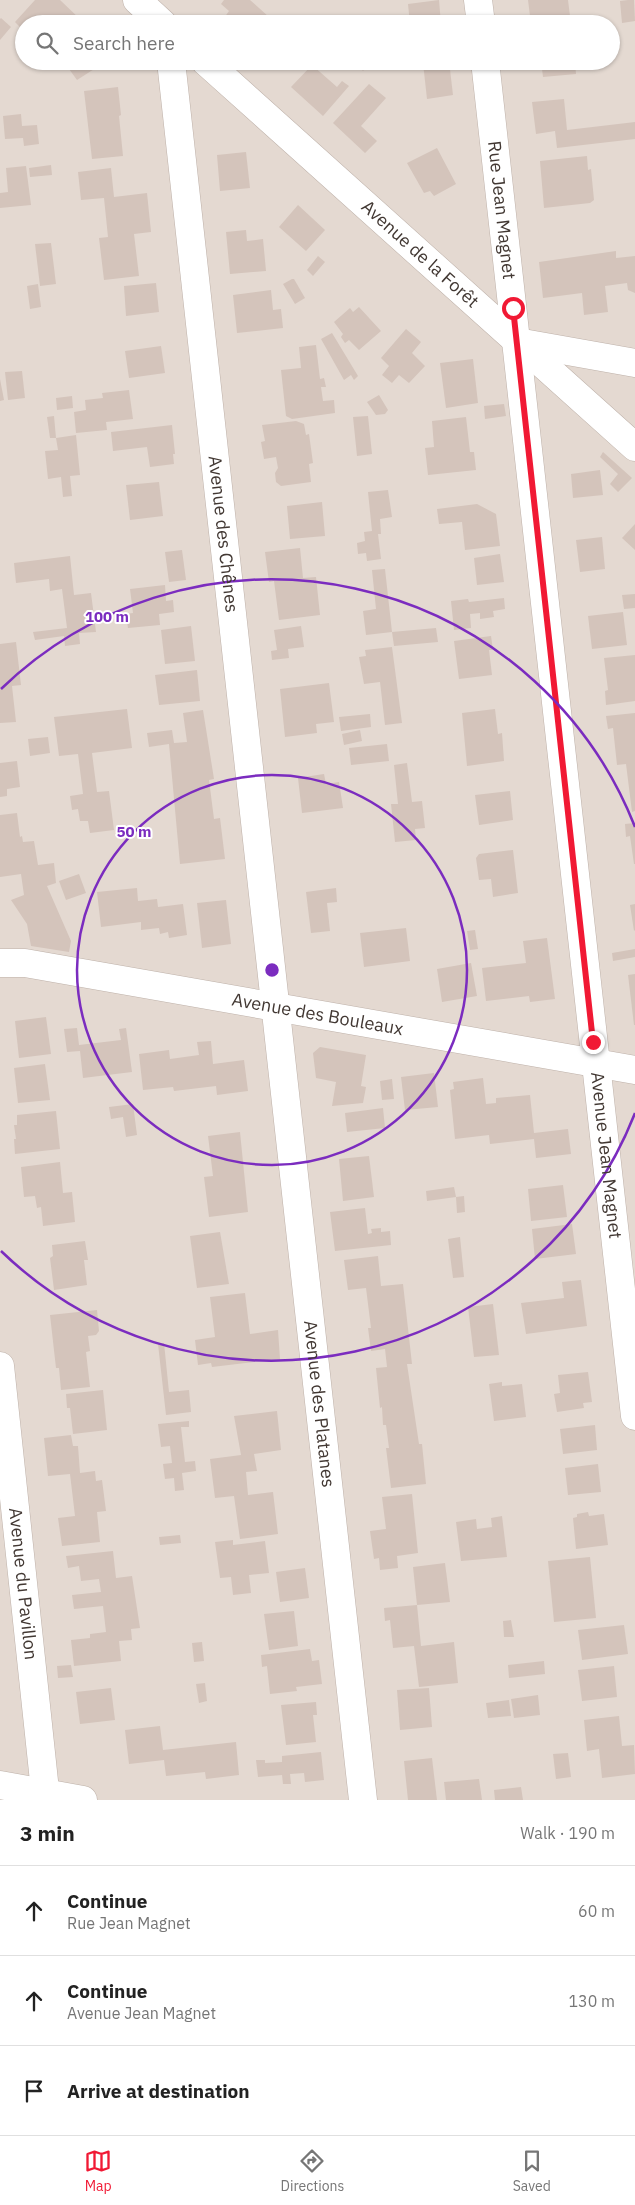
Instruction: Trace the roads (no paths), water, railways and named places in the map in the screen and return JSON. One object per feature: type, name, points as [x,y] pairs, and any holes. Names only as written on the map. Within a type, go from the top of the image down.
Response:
[{"type":"street","points":[[137,0],[154,15]]},
{"type":"street","points":[[164,0],[165,15]]},
{"type":"street","points":[[478,0],[480,15]]},
{"type":"street","name":"Avenue des Chênes","points":[[172,70],[276,1008]]},
{"type":"street","name":"Avenue de la Forêt","points":[[215,70],[635,447]]},
{"type":"street","name":"Rue Jean Magnet","points":[[486,70],[538,538]]},
{"type":"street","points":[[517,342],[635,363]]},
{"type":"street","name":"Avenue Jean Magnet","points":[[538,538],[635,1416]]},
{"type":"street","name":"Avenue des Bouleaux","points":[[0,963],[25,964],[635,1070]]},
{"type":"street","name":"Avenue des Platanes","points":[[276,1008],[363,1800]]},
{"type":"street","name":"Avenue du Pavillon","points":[[0,1366],[7,1496],[46,1797]]},
{"type":"street","points":[[0,1785],[46,1797],[83,1800]]}]
